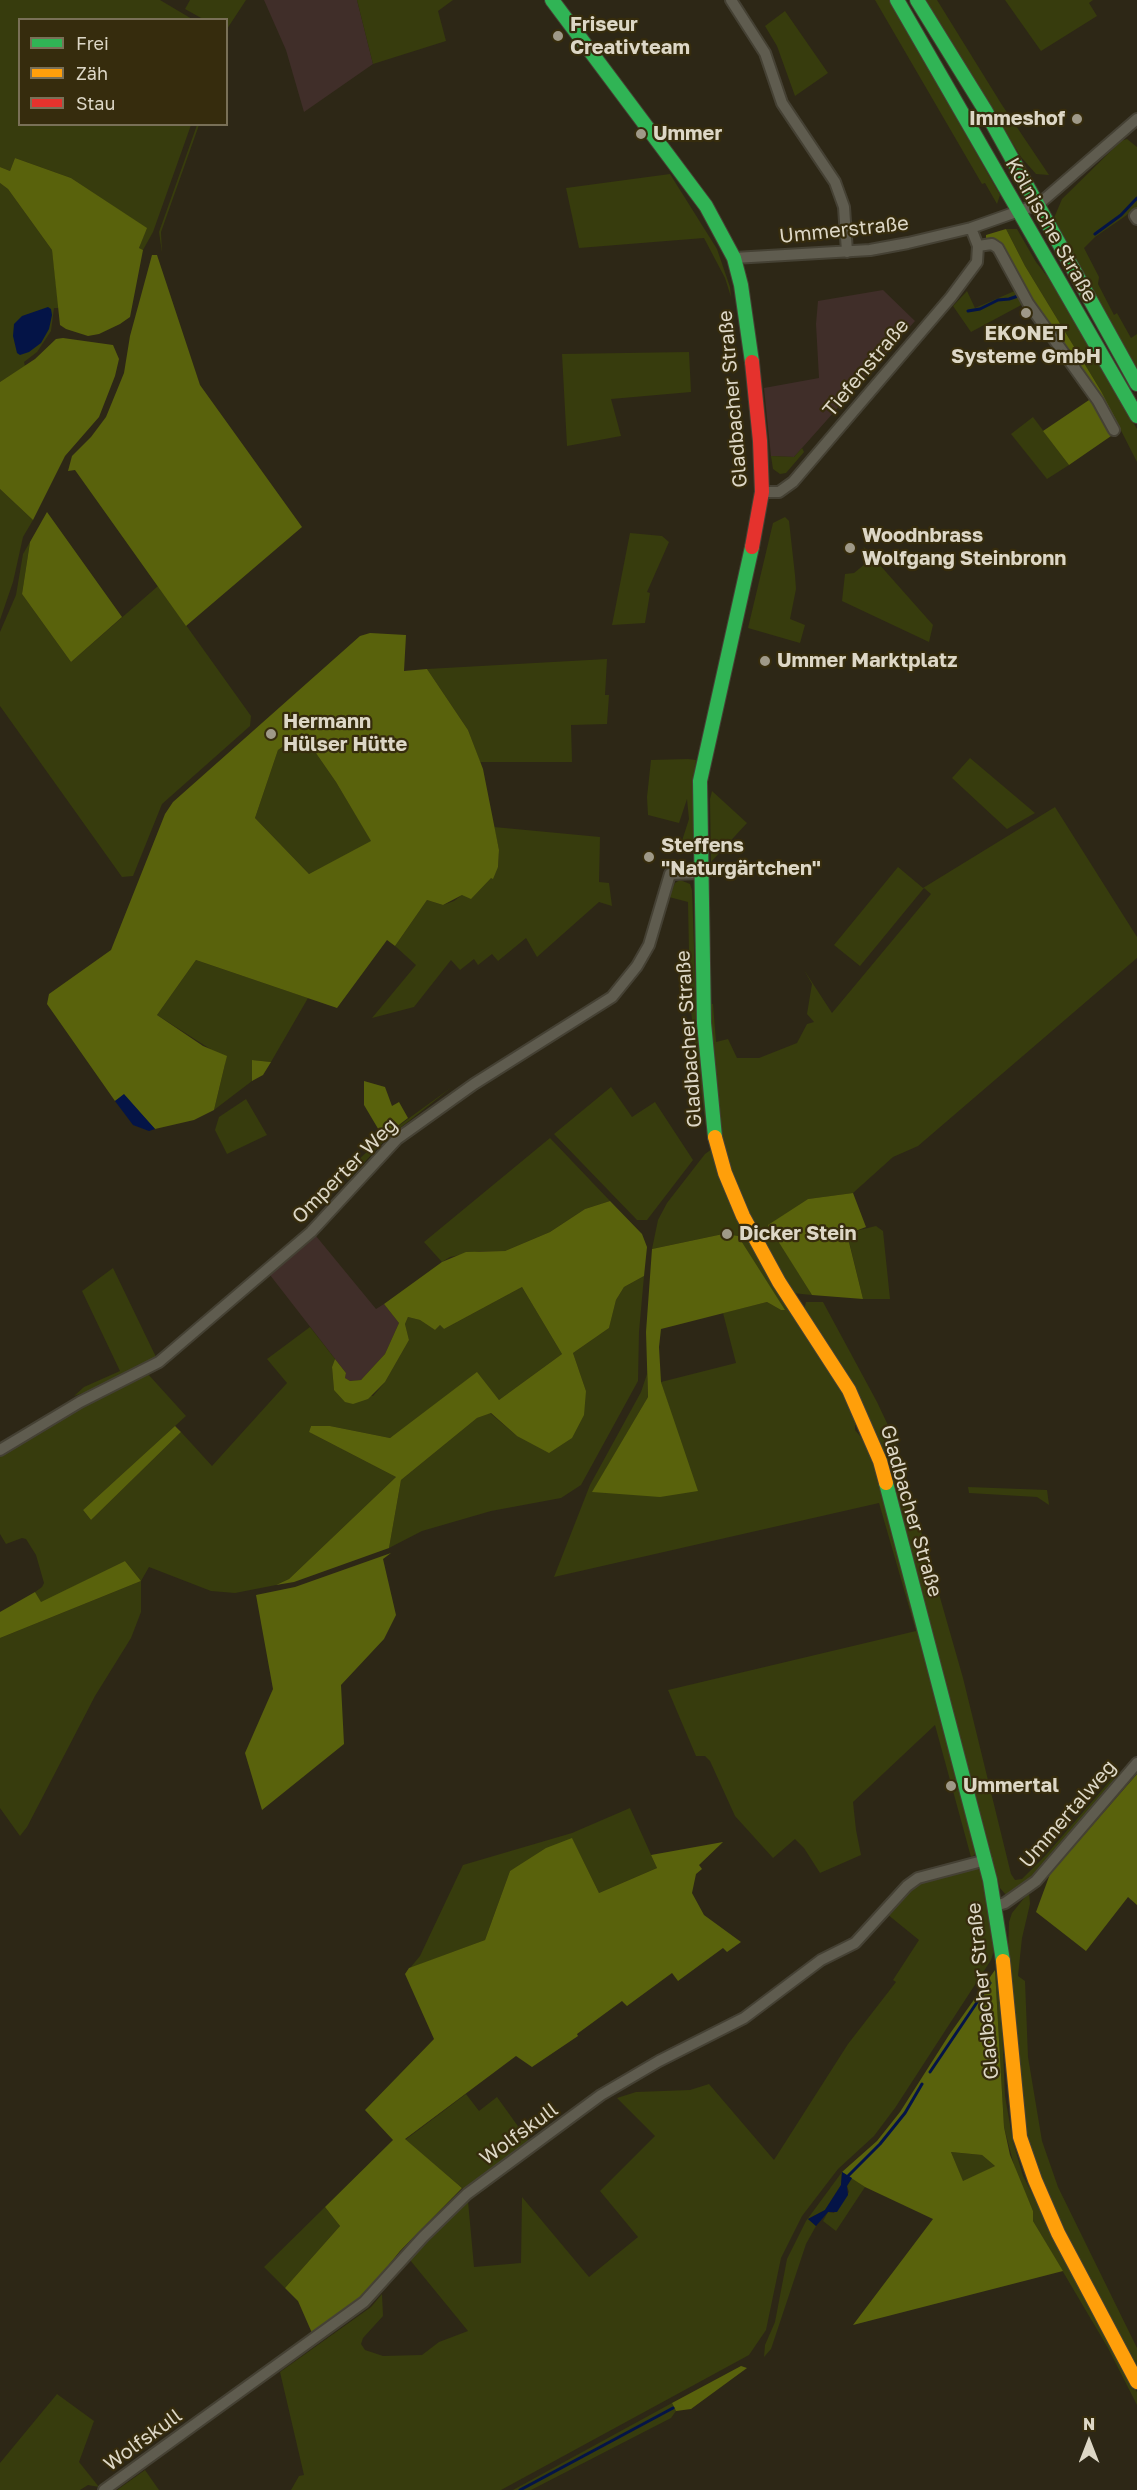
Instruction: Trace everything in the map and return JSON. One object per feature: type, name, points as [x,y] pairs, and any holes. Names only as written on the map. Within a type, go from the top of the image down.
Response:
[{"type":"main road","name":"Gladbacher Straße","points":[[552,0],[706,207],[734,258],[748,327],[760,441],[762,492],[746,578],[700,781],[704,1023],[715,1138],[725,1173],[743,1216],[779,1282],[849,1390],[880,1461],[986,1860],[1004,1971],[1020,2137],[1035,2180],[1058,2233],[1137,2382]]},
{"type":"main road","name":"Kölnische Straße","points":[[897,0],[1137,416]]},
{"type":"main road","name":"Kölnische Straße","points":[[917,0],[985,110],[1137,384]]},
{"type":"street","points":[[731,0],[765,53],[782,103],[835,182],[844,207],[846,252]]},
{"type":"street","name":"Ummerstraße","points":[[734,258],[846,252],[908,243],[971,228],[1038,204],[1133,123]]},
{"type":"street","points":[[1133,123],[1137,136]]},
{"type":"street","points":[[971,228],[978,246],[992,244],[998,248],[1028,303],[1098,401],[1114,430]]},
{"type":"street","name":"Tiefenstraße","points":[[762,492],[779,492],[793,482],[951,297],[977,262],[978,246]]},
{"type":"street","name":"Omperter Weg","points":[[0,1450],[80,1402],[159,1362],[311,1232],[397,1138],[474,1084],[612,997],[637,966],[649,945],[670,874],[701,873]]},
{"type":"street","name":"Ummertalweg","points":[[995,1905],[1005,1903],[1036,1881],[1137,1763]]},
{"type":"street","name":"Wolfskull","points":[[104,2490],[364,2302],[423,2237],[467,2194],[601,2095],[659,2061],[744,2018],[821,1960],[855,1943],[907,1886],[918,1878],[986,1860]]},
{"type":"shaded area","points":[[264,0],[357,0],[373,64],[304,112],[286,50]]},
{"type":"shaded area","points":[[883,290],[915,321],[794,457],[771,456],[764,388],[819,378],[816,324],[818,301]]},
{"type":"shaded area","points":[[48,307],[52,315],[49,329],[41,343],[29,352],[20,355],[17,353],[13,336],[14,324],[22,316]]},
{"type":"shaded area","points":[[124,1094],[155,1129],[149,1131],[133,1125],[115,1101]]},
{"type":"shaded area","points":[[316,1236],[376,1309],[384,1304],[399,1323],[385,1354],[361,1380],[350,1381],[345,1378],[346,1373],[270,1275]]},
{"type":"shaded area","points":[[842,2172],[852,2178],[847,2186],[848,2195],[837,2212],[828,2212],[816,2226],[808,2219],[825,2210],[841,2185]]},
{"type":"green space","points":[[0,0],[160,0],[190,18],[18,18],[18,126],[191,126],[153,232],[143,250],[139,248],[146,228],[71,178],[15,158],[10,171],[0,167]]},
{"type":"green space","points":[[190,0],[246,0],[228,27],[228,18],[201,18],[185,9]]},
{"type":"green space","points":[[357,0],[453,0],[438,11],[446,41],[373,64]]},
{"type":"green space","points":[[875,0],[890,0],[1000,195],[997,204],[985,183],[982,184]]},
{"type":"green space","points":[[923,0],[937,0],[1002,105],[1049,175],[1036,174],[1021,157]]},
{"type":"green space","points":[[1005,0],[1093,0],[1089,3],[1097,16],[1041,51]]},
{"type":"green space","points":[[785,11],[828,73],[795,96],[777,46],[765,26]]},
{"type":"green space","points":[[197,126],[199,126],[161,232],[162,253],[159,232]]},
{"type":"green space","points":[[1127,139],[1137,147],[1137,208],[1095,237],[1084,248],[1099,277],[1098,284],[1114,315],[1117,313],[1131,338],[1137,334],[1137,372],[1054,218],[1062,199],[1121,141]]},
{"type":"green space","points":[[15,158],[71,178],[147,228],[139,248],[143,250],[130,317],[120,324],[99,334],[88,336],[60,325],[52,250],[8,189],[0,183],[0,167],[10,171]]},
{"type":"green space","points":[[670,174],[717,249],[730,287],[731,297],[725,278],[704,238],[579,248],[566,188]]},
{"type":"green space","points":[[0,183],[8,189],[52,250],[59,308],[54,308],[51,331],[37,352],[24,362],[25,366],[0,382]]},
{"type":"green space","points":[[1006,229],[1017,229],[1036,262],[1051,281],[1137,429],[1137,462],[1101,391],[1025,266]]},
{"type":"green space","points":[[1006,229],[1025,266],[1101,391],[1121,429],[1119,431],[1030,300],[986,241],[986,235]]},
{"type":"green space","points":[[152,255],[157,255],[200,385],[302,527],[186,626],[75,470],[68,471],[72,456],[91,437],[106,417],[124,373],[130,336]]},
{"type":"green space","points":[[1017,290],[1025,303],[971,332],[953,306],[967,291],[975,308]]},
{"type":"green space","points":[[56,339],[113,345],[119,359],[99,417],[65,456],[33,520],[0,489],[0,382],[35,359]]},
{"type":"green space","points":[[689,352],[691,392],[611,399],[621,436],[567,446],[562,354]]},
{"type":"green space","points":[[1092,398],[1114,434],[1069,465],[1043,431]]},
{"type":"green space","points":[[1033,417],[1069,465],[1047,479],[1011,434]]},
{"type":"green space","points":[[802,448],[804,452],[786,473],[780,474],[773,469],[771,456],[794,457]]},
{"type":"green space","points":[[0,489],[33,520],[23,537],[13,582],[0,620]]},
{"type":"green space","points":[[47,512],[122,617],[71,662],[22,594],[30,542]]},
{"type":"green space","points":[[785,517],[789,521],[796,589],[790,619],[805,625],[800,643],[748,628],[773,523]]},
{"type":"green space","points":[[630,533],[662,536],[669,542],[647,592],[650,593],[645,623],[612,625]]},
{"type":"green space","points":[[30,542],[22,594],[71,662],[158,586],[251,716],[250,726],[162,804],[133,876],[122,877],[0,706],[0,632],[16,595],[23,554]]},
{"type":"green space","points":[[863,546],[933,625],[929,642],[842,601],[845,574],[854,573],[865,564],[866,552]]},
{"type":"green space","points":[[370,633],[406,635],[404,671],[427,669],[468,730],[483,769],[499,850],[498,867],[493,879],[491,878],[471,899],[462,895],[443,905],[427,900],[395,946],[387,940],[337,1008],[196,960],[157,1015],[203,1046],[227,1056],[214,1110],[194,1120],[155,1129],[124,1095],[115,1101],[47,1004],[49,994],[111,950],[165,814],[173,802],[360,636]],"holes":[[[302,733],[336,782],[371,841],[309,874],[255,818],[278,750]]]},
{"type":"green space","points":[[607,659],[605,695],[609,695],[607,724],[571,725],[572,762],[480,762],[468,730],[427,669]]},
{"type":"green space","points":[[302,733],[336,782],[372,842],[309,874],[255,818],[278,750]]},
{"type":"green space","points":[[970,758],[1035,813],[1007,829],[952,778]]},
{"type":"green space","points":[[651,760],[696,760],[693,847],[688,852],[683,852],[680,847],[689,819],[687,799],[679,823],[648,815],[647,797]]},
{"type":"green space","points":[[712,791],[747,823],[711,862],[710,799]]},
{"type":"green space","points":[[1055,807],[1137,937],[1137,958],[918,1146],[893,1157],[853,1193],[808,1199],[769,1225],[812,1295],[792,1293],[756,1233],[728,1163],[719,1126],[708,1004],[713,1004],[716,1042],[728,1039],[737,1058],[759,1058],[797,1043],[807,1024],[814,1022],[807,1014],[812,984],[804,970],[832,1013],[931,894],[924,888],[860,966],[834,945],[898,867],[923,888]]},
{"type":"green space","points":[[494,827],[600,837],[599,882],[609,883],[612,906],[599,902],[537,957],[526,938],[498,961],[492,954],[478,965],[474,959],[460,970],[451,960],[414,1007],[372,1018],[416,965],[395,946],[427,900],[443,905],[454,901],[498,867],[499,850]]},
{"type":"green space","points":[[680,880],[690,884],[692,890],[696,1004],[707,1136],[690,1004],[688,902],[669,897],[675,883]]},
{"type":"green space","points":[[196,960],[308,998],[271,1062],[252,1060],[252,1081],[214,1110],[225,1064],[218,1054],[157,1015]]},
{"type":"green space","points":[[252,1060],[271,1062],[263,1075],[252,1081]]},
{"type":"green space","points":[[364,1081],[385,1087],[392,1106],[399,1102],[408,1118],[383,1137],[364,1105]]},
{"type":"green space","points":[[452,1087],[385,1140],[348,1180],[343,1174],[383,1137]]},
{"type":"green space","points":[[611,1087],[632,1117],[655,1102],[693,1160],[647,1220],[637,1220],[554,1134]]},
{"type":"green space","points":[[246,1099],[267,1135],[227,1154],[215,1130],[219,1117]]},
{"type":"green space","points":[[550,1138],[610,1201],[585,1209],[550,1232],[505,1251],[480,1251],[450,1257],[442,1262],[424,1242]]},
{"type":"green space","points":[[712,1149],[859,1423],[855,1425],[855,1430],[866,1443],[882,1486],[976,1854],[971,1857],[935,1725],[853,1802],[861,1855],[820,1873],[804,1848],[795,1839],[773,1858],[735,1816],[710,1761],[705,1756],[696,1756],[668,1690],[916,1631],[879,1503],[554,1577],[590,1485],[641,1392],[647,1374],[648,1397],[593,1491],[675,1426],[661,1382],[736,1363],[723,1313],[767,1302],[781,1310],[723,1234],[652,1249],[658,1220],[667,1203],[705,1154]]},
{"type":"green space","points":[[853,1193],[866,1227],[847,1234],[863,1299],[812,1295],[768,1225],[808,1199]]},
{"type":"green space","points":[[610,1201],[642,1234],[647,1247],[644,1276],[624,1287],[616,1300],[609,1328],[573,1353],[586,1391],[584,1415],[572,1438],[549,1453],[517,1436],[491,1413],[477,1418],[401,1480],[389,1548],[294,1582],[276,1585],[289,1579],[396,1477],[309,1432],[311,1426],[330,1426],[390,1438],[477,1372],[499,1400],[562,1354],[522,1287],[444,1329],[440,1325],[435,1330],[420,1320],[408,1317],[405,1324],[409,1340],[385,1382],[368,1399],[353,1404],[345,1402],[334,1390],[332,1367],[335,1359],[346,1373],[345,1378],[350,1381],[361,1380],[385,1354],[399,1323],[384,1304],[442,1262],[466,1252],[505,1251],[550,1232],[585,1209]]},
{"type":"green space","points":[[876,1226],[883,1231],[890,1299],[863,1299],[847,1233]]},
{"type":"green space","points":[[723,1234],[738,1236],[785,1310],[767,1302],[661,1329],[659,1347],[661,1382],[698,1491],[660,1497],[592,1492],[648,1397],[646,1332],[652,1249]]},
{"type":"green space","points":[[113,1268],[156,1357],[102,1387],[74,1396],[84,1387],[120,1371],[82,1291]]},
{"type":"green space","points":[[644,1276],[638,1381],[581,1485],[561,1498],[491,1511],[422,1531],[389,1548],[401,1480],[477,1418],[490,1413],[517,1436],[586,1391],[573,1353],[609,1328],[616,1300],[624,1287]]},
{"type":"green space","points":[[522,1287],[562,1354],[499,1400],[477,1373],[390,1438],[330,1426],[311,1426],[309,1432],[396,1477],[289,1579],[276,1585],[235,1593],[211,1591],[149,1567],[141,1581],[125,1561],[41,1603],[35,1592],[44,1583],[36,1555],[26,1539],[22,1538],[6,1544],[0,1534],[0,1455],[80,1406],[147,1373],[186,1416],[83,1510],[91,1520],[181,1432],[212,1466],[287,1383],[267,1359],[310,1327],[335,1359],[332,1367],[334,1390],[373,1396],[385,1382],[409,1340],[405,1324],[408,1317],[420,1320],[435,1330],[440,1325],[444,1329]]},
{"type":"green space","points":[[806,1302],[823,1302],[895,1440],[963,1678],[1011,1874],[1015,1880],[1022,1879],[1046,1855],[1115,1775],[1112,1784],[1022,1887],[1015,1892],[1006,1895],[1000,1888],[895,1495],[804,1310]]},
{"type":"green space","points":[[175,1426],[181,1432],[91,1520],[83,1510]]},
{"type":"green space","points":[[968,1487],[1047,1490],[1049,1505],[1037,1497],[969,1493]]},
{"type":"green space","points":[[391,1553],[383,1559],[396,1615],[384,1639],[341,1685],[344,1744],[262,1810],[245,1753],[273,1689],[256,1595],[295,1587]]},
{"type":"green space","points":[[125,1561],[141,1581],[0,1638],[0,1612],[35,1592],[41,1602]]},
{"type":"green space","points":[[141,1581],[141,1612],[131,1638],[95,1696],[27,1827],[20,1836],[0,1808],[0,1638]]},
{"type":"green space","points":[[1137,1774],[1137,1905],[1128,1897],[1086,1951],[1036,1912],[1050,1874]]},
{"type":"green space","points":[[630,1808],[657,1868],[599,1893],[572,1839],[510,1871],[485,1940],[410,1968],[420,1956],[463,1865],[572,1833]]},
{"type":"green space","points":[[572,1838],[599,1893],[657,1868],[651,1855],[723,1842],[699,1865],[702,1869],[696,1874],[692,1893],[704,1915],[741,1942],[727,1952],[723,1948],[678,1981],[672,1973],[627,2006],[622,2001],[577,2034],[578,2036],[532,2067],[516,2056],[405,2139],[462,2188],[400,2251],[363,2297],[312,2333],[298,2301],[285,2288],[340,2226],[325,2207],[393,2140],[365,2110],[434,2039],[405,1974],[409,1968],[485,1940],[510,1871],[546,1848]]},
{"type":"green space","points":[[974,1867],[981,1870],[995,1947],[991,1960],[895,2108],[874,2136],[838,2169],[802,2216],[781,2258],[766,2330],[749,2355],[501,2490],[291,2490],[299,2476],[304,2475],[280,2372],[371,2307],[382,2294],[383,2316],[363,2338],[361,2344],[365,2350],[383,2356],[422,2355],[439,2342],[468,2331],[410,2260],[468,2201],[474,2267],[521,2263],[522,2197],[589,2277],[638,2237],[600,2191],[655,2136],[617,2098],[636,2092],[690,2090],[709,2084],[774,2160],[848,2044],[896,1982],[893,1980],[919,1940],[887,1914],[916,1883]]},
{"type":"green space","points":[[1029,1892],[1030,1904],[1022,1938],[1018,1976],[1025,1981],[1028,2057],[1042,2141],[1058,2187],[1137,2348],[1137,2371],[1082,2266],[1036,2168],[1025,2125],[1008,1953],[1009,1922],[1012,1913]]},
{"type":"green space","points":[[995,1970],[1000,1981],[1005,2096],[1013,2142],[1023,2176],[1137,2392],[1137,2405],[1108,2348],[1033,2221],[1033,2211],[1016,2173],[1004,2127]]},
{"type":"green space","points":[[995,1970],[1004,2127],[1010,2155],[1033,2211],[1033,2221],[1063,2271],[853,2325],[933,2219],[865,2187],[842,2172],[877,2141],[900,2112],[949,2035]],"holes":[[[951,2152],[982,2155],[995,2166],[963,2181]]]},
{"type":"green space","points":[[466,2094],[479,2111],[497,2097],[530,2143],[466,2191],[405,2140]]},
{"type":"green space","points":[[951,2152],[982,2155],[995,2166],[963,2182]]},
{"type":"green space","points":[[842,2172],[841,2185],[825,2210],[808,2219],[816,2226],[806,2244],[771,2349],[764,2357],[765,2345],[775,2322],[787,2259],[806,2221]]},
{"type":"green space","points":[[852,2178],[865,2187],[836,2231],[823,2221],[828,2212],[834,2213],[849,2192],[847,2186]]},
{"type":"green space","points":[[325,2207],[340,2226],[285,2288],[264,2267]]},
{"type":"green space","points":[[741,2366],[747,2368],[691,2409],[676,2411],[672,2403]]},
{"type":"green space","points":[[57,2394],[94,2421],[79,2462],[99,2487],[88,2485],[80,2490],[0,2490],[0,2463]]},
{"type":"green space","points":[[672,2403],[676,2411],[671,2418],[531,2490],[513,2490]]},
{"type":"green space","points":[[145,2470],[159,2490],[117,2490]]},
{"type":"waterway","points":[[1095,234],[1121,215],[1137,198]]},
{"type":"waterway","points":[[968,311],[980,309],[998,300],[1018,296]]},
{"type":"waterway","points":[[930,2072],[990,1983]]},
{"type":"waterway","points":[[846,2178],[880,2144],[905,2113],[922,2084]]},
{"type":"waterway","points":[[520,2490],[673,2408]]},
{"type":"traffic: fast","points":[[552,0],[706,206],[734,258],[741,285],[752,362]]},
{"type":"traffic: fast","points":[[897,0],[1137,416]]},
{"type":"traffic: fast","points":[[917,0],[985,110],[1137,384]]},
{"type":"traffic: fast","points":[[715,1137],[704,1023],[700,781],[752,547]]},
{"type":"traffic: fast","points":[[886,1483],[990,1880],[1003,1961]]},
{"type":"traffic: slow","points":[[715,1137],[725,1173],[743,1216],[779,1282],[849,1390],[880,1461],[886,1483]]},
{"type":"traffic: slow","points":[[1003,1961],[1020,2137],[1035,2180],[1058,2233],[1137,2382]]},
{"type":"traffic: jam","points":[[752,362],[760,441],[762,492],[752,547]]},
{"type":"place","name":"Friseur Creativteam","points":[[558,36]]},
{"type":"place","name":"Immeshof","points":[[1077,119]]},
{"type":"place","name":"Ummer","points":[[641,134]]},
{"type":"place","name":"EKONET Systeme GmbH","points":[[1026,313]]},
{"type":"place","name":"Woodnbrass Wolfgang Steinbronn","points":[[850,548]]},
{"type":"place","name":"Ummer Marktplatz","points":[[765,661]]},
{"type":"place","name":"Hermann Hülser Hütte","points":[[271,734]]},
{"type":"place","name":"Steffens \"Naturgärtchen\"","points":[[649,857]]},
{"type":"place","name":"Dicker Stein","points":[[727,1234]]},
{"type":"place","name":"Ummertal","points":[[951,1786]]}]
